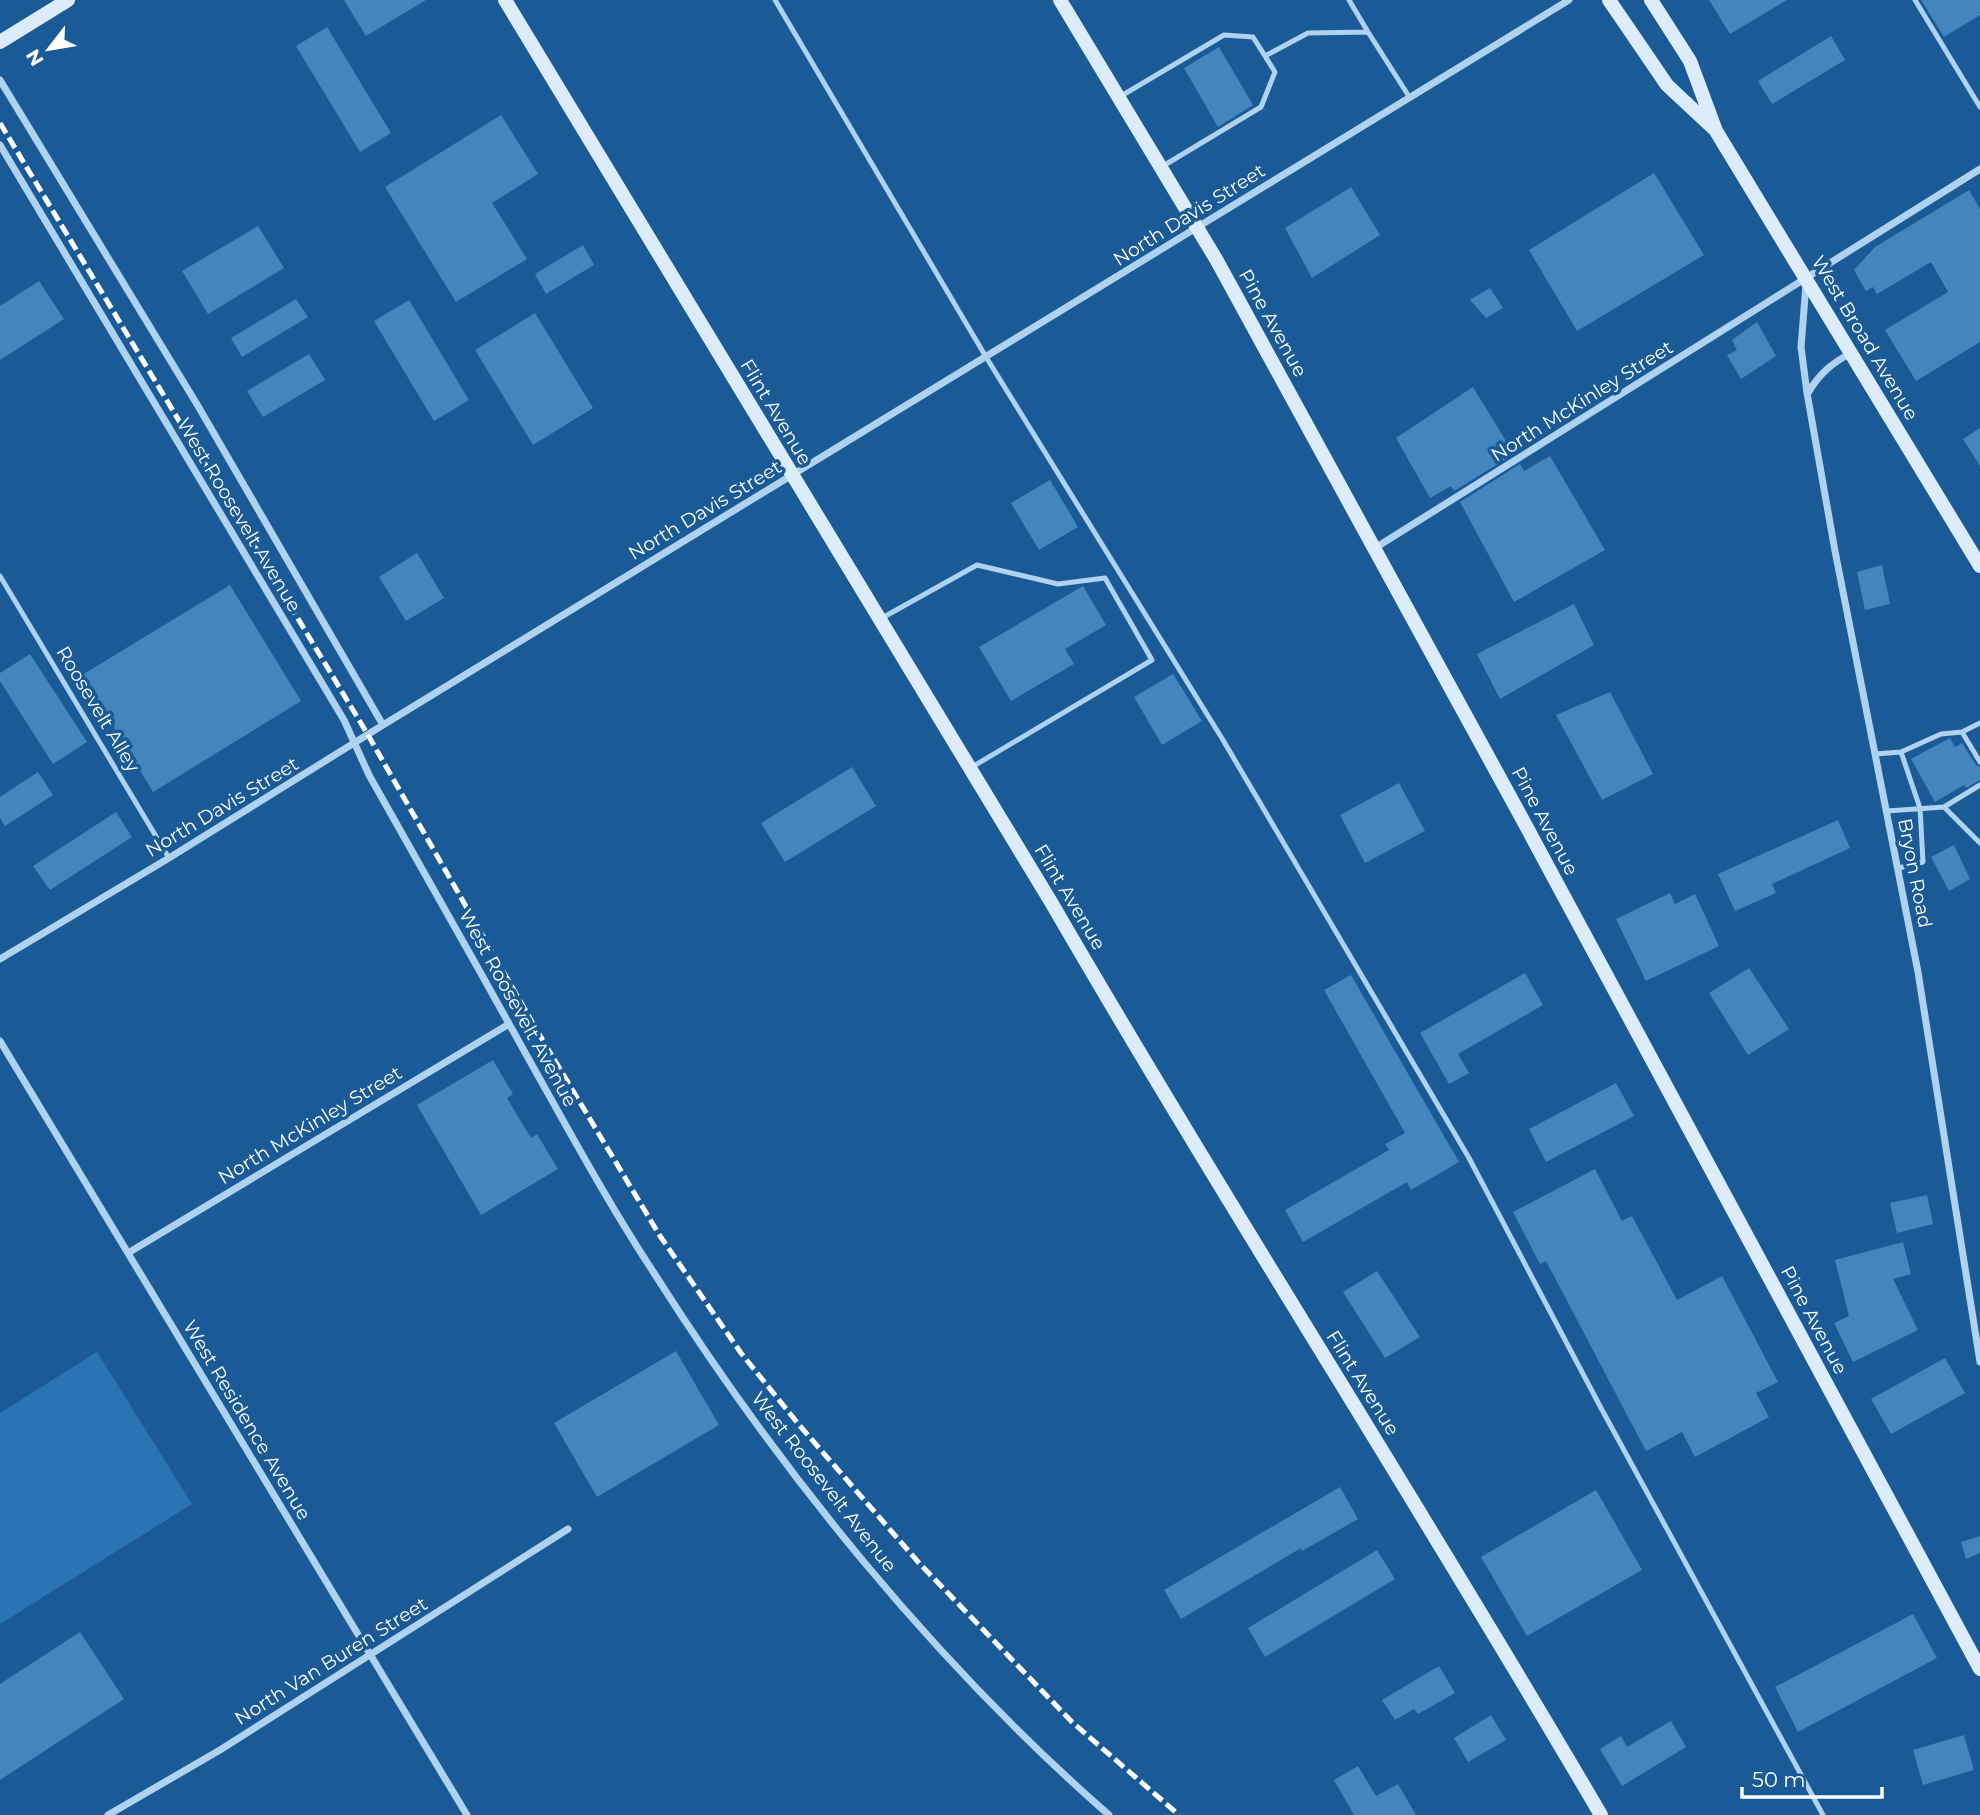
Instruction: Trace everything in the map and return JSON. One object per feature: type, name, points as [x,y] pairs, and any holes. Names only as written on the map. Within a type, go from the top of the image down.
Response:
[{"type":"main road","points":[[0,41],[68,0]]},
{"type":"main road","name":"Flint Avenue","points":[[505,0],[1601,1815]]},
{"type":"main road","name":"Pine Avenue","points":[[1060,0],[1198,229],[1375,548],[1980,1669]]},
{"type":"main road","name":"West Broad Avenue","points":[[1609,0],[1667,85],[1716,131]]},
{"type":"main road","name":"West Broad Avenue","points":[[1651,0],[1690,61],[1716,131],[1980,566]]},
{"type":"street","name":"North Davis Street","points":[[0,959],[1569,0]]},
{"type":"street","name":"West Roosevelt Avenue","points":[[0,80],[198,406],[383,725]]},
{"type":"street","name":"West Roosevelt Avenue","points":[[0,145],[337,708],[369,775],[588,1164],[653,1272],[758,1425],[891,1592],[955,1665],[1020,1732],[1109,1815]]},
{"type":"street","name":"North McKinley Street","points":[[1375,548],[1980,169]]},
{"type":"street","name":"Bryon Road","points":[[1807,279],[1801,347],[1807,393],[1835,551],[1919,972],[1980,1362]]},
{"type":"street","points":[[1807,393],[1818,376],[1834,362],[1851,353]]},
{"type":"street","name":"North McKinley Street","points":[[128,1253],[509,1024]]},
{"type":"street","name":"West Residence Avenue","points":[[0,1041],[467,1815]]},
{"type":"street","name":"North Van Buren Street","points":[[107,1815],[220,1750],[568,1529]]},
{"type":"lane","points":[[775,0],[986,357],[1223,740],[1469,1158],[1601,1408],[1823,1815]]},
{"type":"lane","points":[[1349,0],[1410,98]]},
{"type":"lane","points":[[1915,0],[1980,107]]},
{"type":"lane","points":[[1265,56],[1308,33],[1368,32]]},
{"type":"lane","points":[[1118,97],[1224,35],[1253,37],[1275,72],[1261,107],[1161,168]]},
{"type":"lane","points":[[879,620],[977,565],[1058,584],[1105,578],[1152,660],[970,768]]},
{"type":"lane","name":"Roosevelt Alley","points":[[0,576],[169,858]]},
{"type":"lane","points":[[1875,754],[1900,752],[1941,734],[1962,732],[1980,723]]},
{"type":"lane","points":[[1962,732],[1980,762]]},
{"type":"lane","points":[[1899,868],[1923,862],[1920,808],[1900,752]]},
{"type":"lane","points":[[1886,811],[1944,807],[1980,785]]},
{"type":"lane","points":[[1944,807],[1980,843]]},
{"type":"shaded area","points":[[97,1352],[192,1504],[0,1624],[0,1413]]},
{"type":"building","points":[[344,0],[426,0],[366,36]]},
{"type":"building","points":[[1709,0],[1787,0],[1730,34]]},
{"type":"building","points":[[1921,0],[1980,0],[1980,15],[1944,37]]},
{"type":"building","points":[[327,27],[391,133],[360,152],[296,46]]},
{"type":"building","points":[[1831,36],[1845,60],[1772,104],[1758,81]]},
{"type":"building","points":[[1219,47],[1253,105],[1218,127],[1184,68]]},
{"type":"building","points":[[501,115],[538,174],[492,203],[527,259],[456,302],[385,187]]},
{"type":"building","points":[[1654,173],[1704,255],[1577,331],[1529,250]]},
{"type":"building","points":[[1351,187],[1380,235],[1312,278],[1285,228]]},
{"type":"building","points":[[1969,190],[1980,209],[1980,342],[1916,381],[1885,330],[1948,292],[1931,262],[1877,294],[1873,287],[1866,291],[1854,270],[1875,247]]},
{"type":"building","points":[[258,226],[284,268],[208,314],[182,271]]},
{"type":"building","points":[[583,245],[594,265],[546,294],[535,274]]},
{"type":"building","points":[[39,281],[64,319],[0,360],[0,306]]},
{"type":"building","points":[[1490,288],[1503,308],[1486,318],[1470,300]]},
{"type":"building","points":[[296,299],[308,317],[242,357],[231,338]]},
{"type":"building","points":[[409,300],[469,400],[434,421],[374,321]]},
{"type":"building","points":[[535,313],[593,408],[533,445],[475,350]]},
{"type":"building","points":[[1757,322],[1776,356],[1741,379],[1727,355],[1737,350],[1732,340]]},
{"type":"building","points":[[309,354],[325,380],[263,417],[247,391]]},
{"type":"building","points":[[1473,387],[1514,454],[1454,491],[1451,486],[1430,498],[1396,438]]},
{"type":"building","points":[[1980,428],[1980,466],[1963,439]]},
{"type":"building","points":[[1550,456],[1605,550],[1514,602],[1460,502],[1520,464],[1524,471]]},
{"type":"building","points":[[1050,480],[1078,527],[1039,550],[1011,503]]},
{"type":"building","points":[[417,553],[444,598],[406,621],[379,577]]},
{"type":"building","points":[[1882,565],[1890,604],[1865,610],[1857,572]]},
{"type":"building","points":[[230,585],[301,701],[153,792],[82,675]]},
{"type":"building","points":[[1083,586],[1106,625],[1065,649],[1074,664],[1011,701],[979,647]]},
{"type":"building","points":[[1574,604],[1594,645],[1500,699],[1477,654]]},
{"type":"building","points":[[30,654],[87,742],[53,764],[0,681],[0,673]]},
{"type":"building","points":[[1173,674],[1202,721],[1162,745],[1134,697]]},
{"type":"building","points":[[1610,692],[1653,774],[1602,800],[1556,715]]},
{"type":"building","points":[[1950,738],[1955,747],[1962,743],[1980,767],[1980,780],[1966,788],[1964,785],[1935,802],[1911,759]]},
{"type":"building","points":[[852,767],[876,806],[785,862],[761,823]]},
{"type":"building","points":[[38,772],[53,795],[5,826],[0,818],[0,797]]},
{"type":"building","points":[[1399,783],[1425,831],[1365,863],[1340,815]]},
{"type":"building","points":[[116,812],[132,837],[50,890],[33,866]]},
{"type":"building","points":[[1838,820],[1850,848],[1772,884],[1776,893],[1735,911],[1718,874]]},
{"type":"building","points":[[1954,845],[1970,879],[1949,891],[1931,857]]},
{"type":"building","points":[[1670,893],[1675,904],[1695,894],[1719,946],[1646,981],[1616,919]]},
{"type":"building","points":[[1749,968],[1789,1029],[1748,1055],[1709,993]]},
{"type":"building","points":[[1525,973],[1543,1005],[1458,1054],[1469,1073],[1449,1084],[1420,1033]]},
{"type":"building","points":[[1351,975],[1459,1162],[1411,1190],[1407,1182],[1303,1242],[1285,1210],[1389,1150],[1385,1144],[1405,1133],[1324,990]]},
{"type":"building","points":[[493,1060],[513,1094],[507,1098],[531,1138],[537,1134],[558,1169],[481,1215],[417,1105]]},
{"type":"building","points":[[1616,1083],[1634,1116],[1546,1162],[1529,1129]]},
{"type":"building","points":[[1595,1169],[1622,1221],[1632,1216],[1677,1300],[1722,1276],[1778,1382],[1756,1393],[1769,1417],[1695,1457],[1682,1432],[1646,1451],[1546,1261],[1540,1264],[1513,1212]]},
{"type":"building","points":[[1927,1195],[1933,1224],[1897,1233],[1890,1203]]},
{"type":"building","points":[[1903,1242],[1911,1274],[1893,1279],[1918,1330],[1853,1362],[1834,1323],[1849,1316],[1835,1260]]},
{"type":"building","points":[[1377,1271],[1420,1337],[1385,1358],[1343,1292]]},
{"type":"building","points":[[676,1351],[719,1425],[597,1497],[554,1423]]},
{"type":"building","points":[[1945,1358],[1965,1393],[1891,1434],[1871,1399]]},
{"type":"building","points":[[1340,1487],[1358,1519],[1302,1551],[1301,1548],[1181,1619],[1164,1590]]},
{"type":"building","points":[[1596,1490],[1642,1570],[1527,1636],[1481,1557]]},
{"type":"building","points":[[1980,1536],[1980,1553],[1966,1559],[1961,1542]]},
{"type":"building","points":[[1377,1550],[1395,1579],[1265,1657],[1248,1628]]},
{"type":"building","points":[[1913,1614],[1937,1658],[1798,1732],[1775,1687]]},
{"type":"building","points":[[80,1632],[124,1699],[0,1780],[0,1684]]},
{"type":"building","points":[[1439,1666],[1455,1693],[1418,1714],[1414,1709],[1395,1720],[1382,1700]]},
{"type":"building","points":[[1491,1715],[1506,1740],[1468,1762],[1454,1738]]},
{"type":"building","points":[[1671,1721],[1686,1747],[1622,1786],[1600,1749],[1621,1736],[1627,1747]]},
{"type":"building","points":[[1964,1735],[1974,1770],[1923,1785],[1913,1750]]},
{"type":"building","points":[[1358,1766],[1376,1796],[1398,1784],[1416,1815],[1354,1815],[1334,1780]]},
{"type":"railway","points":[[0,123],[368,735],[539,1034],[660,1236],[741,1353],[800,1426],[919,1563],[1072,1722],[1179,1815]]}]
